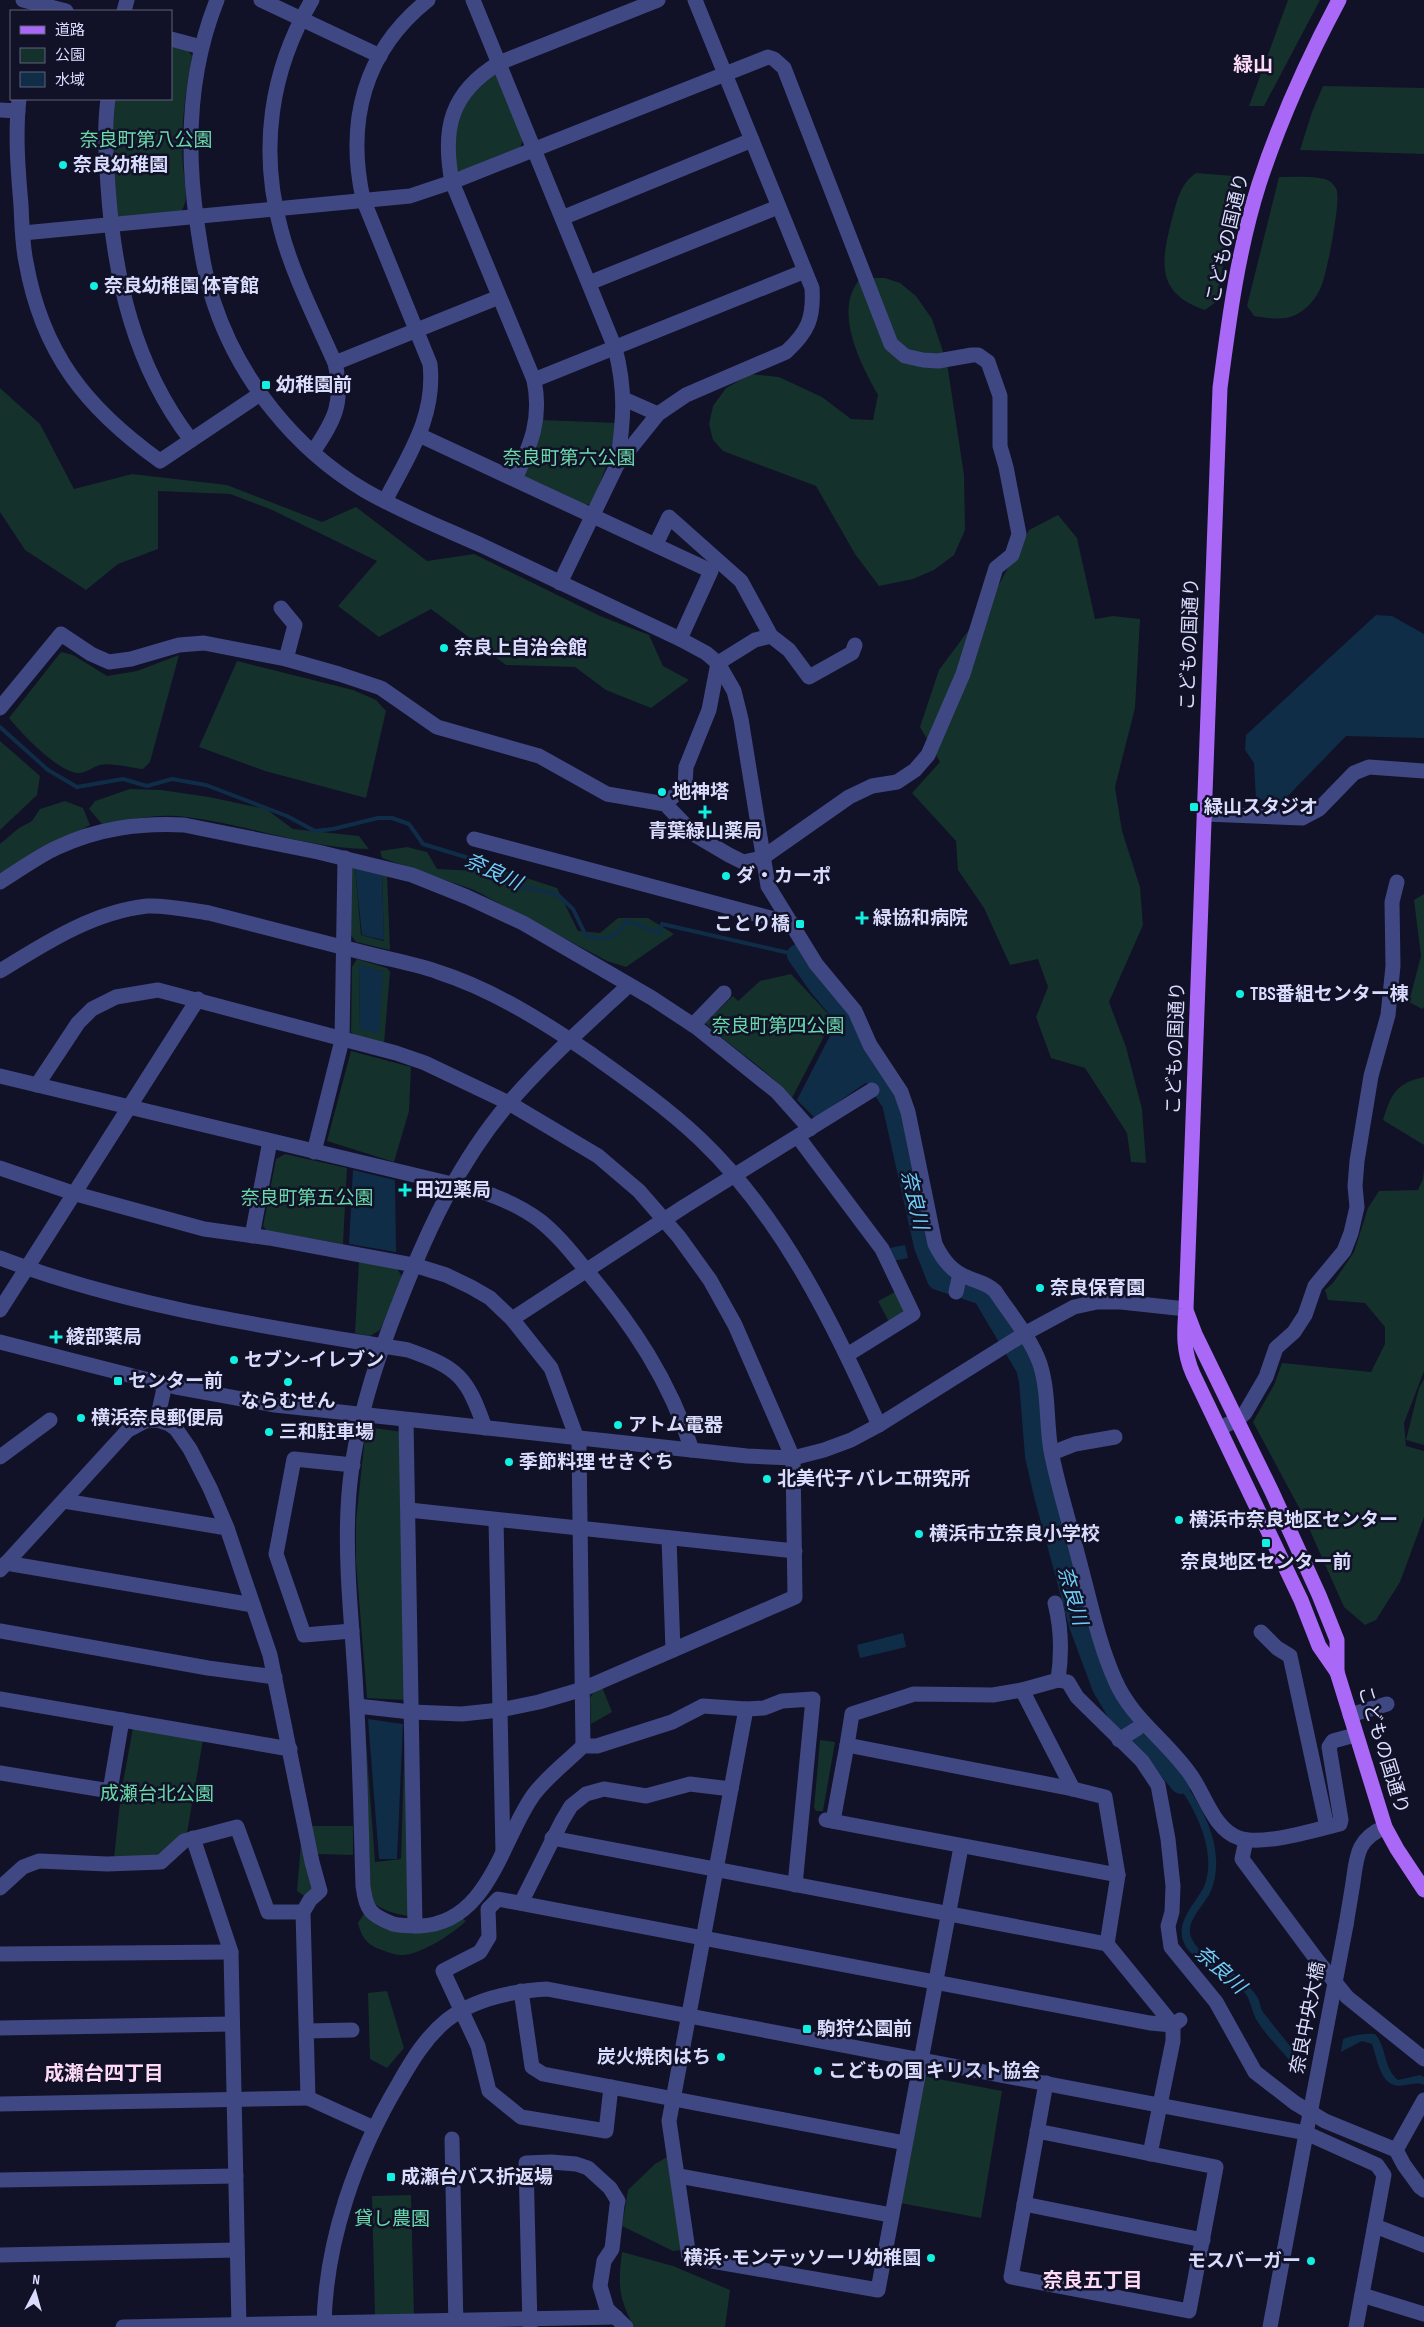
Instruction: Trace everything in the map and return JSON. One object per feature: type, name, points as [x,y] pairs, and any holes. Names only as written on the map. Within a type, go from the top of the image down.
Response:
[{"type":"main road","name":"こどもの国通り","points":[[1337,1672],[1319,1646],[1301,1600],[1186,1357],[1183,1339],[1186,1309],[1205,814],[1218,422],[1228,320],[1244,241],[1266,164],[1291,98],[1338,0]]},
{"type":"main road","name":"こどもの国通り","points":[[1186,1309],[1195,1334],[1319,1595],[1337,1640],[1337,1672],[1385,1827],[1396,1849],[1424,1890]]},
{"type":"street","points":[[217,0],[201,46],[192,126],[192,174],[196,216],[203,266],[214,304],[231,343],[260,394],[280,419],[313,452],[346,478],[385,501],[680,639],[706,653],[718,663],[734,691],[741,719],[768,886],[816,964],[855,1011],[870,1045],[901,1092],[908,1112],[935,1244],[942,1258],[951,1268],[958,1282],[990,1286],[1035,1353],[1043,1375],[1052,1453],[1100,1639],[1124,1699],[1180,1760],[1219,1823],[1228,1832],[1246,1840],[1265,1840],[1340,1824],[1330,1743],[1356,1735]]},
{"type":"street","points":[[261,0],[380,56]]},
{"type":"street","points":[[312,0],[301,19],[284,58],[272,104],[269,140],[271,182],[290,256],[335,363],[340,383],[338,403],[328,429],[313,452]]},
{"type":"street","points":[[385,501],[419,435],[431,401],[432,384],[430,364],[363,200],[357,174],[355,148],[358,117],[367,79],[399,29],[428,0]]},
{"type":"street","points":[[473,0],[616,348],[622,373],[624,399],[617,465]]},
{"type":"street","points":[[515,480],[528,451],[537,415],[534,380],[452,182],[447,155],[451,118],[470,85],[482,73],[499,63],[658,0]]},
{"type":"street","points":[[560,582],[617,465],[658,414],[686,395],[776,357],[799,341],[809,326],[812,308],[812,288],[695,0]]},
{"type":"street","points":[[30,5],[60,10]]},
{"type":"street","points":[[172,39],[201,46]]},
{"type":"street","points":[[0,708],[60,634],[91,654],[109,662],[131,659],[179,645],[204,643],[286,659],[381,688],[437,727],[538,756],[607,794],[665,804],[695,835],[744,862],[762,858],[849,797],[872,786],[897,782],[915,770],[928,755],[963,674],[996,568],[1012,555],[1019,534],[1000,446],[1000,396],[988,362],[972,355],[938,361],[923,360],[906,356],[891,344],[784,68],[774,59],[768,57],[452,182],[410,196],[373,201],[363,200],[276,207],[23,233]]},
{"type":"street","points":[[108,100],[106,153],[110,224],[120,286],[144,361],[178,423],[191,440]]},
{"type":"street","points":[[0,110],[18,105],[19,179],[23,233],[26,262],[34,298],[50,343],[63,367],[106,419],[160,461],[260,394]]},
{"type":"street","points":[[562,218],[752,140]]},
{"type":"street","points":[[589,283],[778,207]]},
{"type":"street","points":[[534,380],[805,271]]},
{"type":"street","points":[[335,363],[500,297]]},
{"type":"street","points":[[624,399],[658,414]]},
{"type":"street","points":[[419,435],[711,571],[680,639]]},
{"type":"street","points":[[656,544],[670,517],[741,581],[771,636],[789,650],[809,677],[852,653],[855,645]]},
{"type":"street","points":[[281,608],[295,625],[286,659]]},
{"type":"street","points":[[665,804],[685,786],[686,767],[709,710],[718,663],[755,640],[771,636]]},
{"type":"street","points":[[1205,814],[1302,818],[1319,809],[1354,773],[1369,767],[1424,771]]},
{"type":"street","points":[[0,882],[63,845],[94,832],[138,825],[184,825],[345,858],[412,875],[467,897],[523,923],[693,1025],[777,1092],[882,1249],[913,1314],[847,1356]]},
{"type":"street","points":[[474,838],[793,924]]},
{"type":"street","points":[[314,1152],[342,1040],[345,858]]},
{"type":"street","points":[[1220,1428],[1237,1420],[1245,1413],[1266,1377],[1276,1348],[1294,1332],[1305,1315],[1315,1286],[1344,1251],[1351,1233],[1357,1207],[1355,1186],[1357,1161],[1371,1076],[1388,1015],[1393,966],[1392,902],[1397,882]]},
{"type":"street","points":[[0,971],[84,923],[117,912],[148,906],[180,908],[209,914],[438,972],[477,987],[570,1040],[647,1093],[701,1140],[735,1176],[766,1215],[814,1291],[879,1425]]},
{"type":"street","points":[[629,985],[570,1040],[509,1103],[482,1137],[432,1224],[382,1346],[363,1415],[353,1465],[347,1536],[357,1706],[363,1886],[366,1907],[383,1920],[396,1925],[415,1926],[434,1925],[463,1910],[486,1883],[532,1796],[584,1746],[597,1746],[672,1722],[703,1706],[746,1709],[764,1708],[782,1701],[813,1699],[818,1819]]},
{"type":"street","points":[[37,1085],[78,1023],[92,1009],[116,997],[158,990],[198,999],[342,1040],[396,1053],[425,1063],[509,1103],[598,1156],[640,1191],[665,1219],[722,1300],[735,1325],[793,1458],[795,1597],[583,1689],[539,1702],[500,1710],[462,1714],[411,1712],[357,1706]]},
{"type":"street","points":[[693,1025],[724,993]]},
{"type":"street","points":[[0,1310],[76,1194],[198,999]]},
{"type":"street","points":[[0,1076],[477,1190],[507,1200],[538,1219],[558,1237],[642,1341],[657,1367],[692,1450]]},
{"type":"street","points":[[512,1319],[665,1219],[872,1090]]},
{"type":"street","points":[[252,1236],[270,1142]]},
{"type":"street","points":[[0,1168],[76,1194],[204,1229],[414,1265],[446,1275],[471,1287],[490,1298],[512,1319],[550,1368],[578,1438],[584,1746]]},
{"type":"street","points":[[0,1258],[27,1269],[99,1292],[182,1311],[408,1350],[434,1359],[450,1369],[465,1382],[475,1400],[485,1428]]},
{"type":"street","points":[[0,1342],[165,1384],[254,1401],[406,1420],[772,1458],[793,1458],[824,1450],[851,1440],[879,1425],[1065,1310],[1082,1304],[1121,1302],[1186,1309]]},
{"type":"street","points":[[157,1420],[165,1384]]},
{"type":"street","points":[[0,1457],[50,1420]]},
{"type":"street","points":[[3,1567],[128,1430],[145,1421],[157,1420],[169,1424],[183,1437],[210,1488],[227,1528],[275,1677],[312,1862],[320,1891],[310,1900],[303,1912],[308,2098]]},
{"type":"street","points":[[406,1420],[415,1926]]},
{"type":"street","points":[[1052,1453],[1075,1444],[1107,1443]]},
{"type":"street","points":[[352,1630],[304,1635],[276,1554],[294,1459],[353,1465]]},
{"type":"street","points":[[64,1501],[227,1528]]},
{"type":"street","points":[[409,1510],[795,1551]]},
{"type":"street","points":[[496,1520],[503,1854]]},
{"type":"street","points":[[669,1538],[673,1650]]},
{"type":"street","points":[[3,1567],[253,1605]]},
{"type":"street","points":[[1055,1603],[1060,1622],[1062,1654],[1058,1680]]},
{"type":"street","points":[[0,1631],[208,1668],[275,1677]]},
{"type":"street","points":[[1261,1632],[1277,1648],[1290,1656],[1327,1827]]},
{"type":"street","points":[[795,1885],[847,1744],[852,1714],[914,1694],[993,1695],[1022,1690],[1058,1680],[1068,1682],[1077,1697],[1122,1739],[1142,1761],[1158,1785],[1168,1839],[1173,1886],[1168,1937],[1171,1947],[1216,2002],[1255,2072],[1295,2103],[1324,2121],[1396,2150],[1404,2165],[1424,2190]]},
{"type":"street","points":[[1022,1690],[1073,1789]]},
{"type":"street","points":[[0,1699],[290,1749]]},
{"type":"street","points":[[1350,1715],[1387,1704]]},
{"type":"street","points":[[746,1709],[669,2121],[679,2176],[689,2257],[878,2290],[961,1847]]},
{"type":"street","points":[[0,1773],[110,1791],[122,1720]]},
{"type":"street","points":[[1122,1739],[1138,1728]]},
{"type":"street","points":[[847,1744],[1105,1797],[1118,1875],[1106,1944]]},
{"type":"street","points":[[521,1903],[552,1838],[571,1806],[586,1794],[604,1789],[646,1796],[690,1784],[731,1789]]},
{"type":"street","points":[[818,1819],[1118,1875]]},
{"type":"street","points":[[0,1888],[22,1866],[39,1861],[107,1864],[161,1862],[184,1841],[237,1827],[268,1912],[303,1912]]},
{"type":"street","name":"奈良中央大橋","points":[[1270,2327],[1346,1925],[1356,1858],[1360,1847],[1371,1834],[1385,1827]]},
{"type":"street","points":[[193,1838],[231,1952],[239,2326]]},
{"type":"street","points":[[552,1838],[1106,1944],[1177,2023]]},
{"type":"street","points":[[1246,1840],[1242,1859],[1347,1997],[1424,2059]]},
{"type":"street","points":[[612,2087],[606,2131],[521,2117],[489,2091],[478,2046],[442,1971],[480,1952],[489,1937],[488,1909],[498,1899],[1150,2023],[1177,2023]]},
{"type":"street","points":[[0,1954],[231,1952]]},
{"type":"street","points":[[324,2325],[328,2279],[349,2193],[374,2128],[404,2073],[422,2046],[436,2030],[461,2011],[488,1999],[521,1991],[547,1989],[1160,2105],[1308,2126],[1377,2165],[1384,2175],[1356,2327]]},
{"type":"street","points":[[521,1991],[532,2067],[543,2074],[905,2144]]},
{"type":"street","points":[[1150,2154],[1177,2023]]},
{"type":"street","points":[[0,2028],[232,2024]]},
{"type":"street","points":[[307,2031],[352,2030]]},
{"type":"street","points":[[1037,2131],[1216,2167],[1189,2310],[1011,2277],[1037,2131],[1046,2083]]},
{"type":"street","points":[[0,2104],[308,2098],[374,2128]]},
{"type":"street","points":[[1396,2150],[1424,2100]]},
{"type":"street","points":[[452,2139],[456,2324]]},
{"type":"street","points":[[530,2323],[526,2163],[551,2162],[576,2164],[588,2168],[610,2188],[618,2201],[612,2249],[604,2262],[600,2286],[607,2309],[621,2322]]},
{"type":"street","points":[[0,2180],[236,2176]]},
{"type":"street","points":[[679,2176],[891,2215]]},
{"type":"street","points":[[1024,2204],[1203,2240]]},
{"type":"street","points":[[1375,2226],[1424,2245]]},
{"type":"street","points":[[0,2255],[238,2250]]},
{"type":"street","points":[[1362,2295],[1424,2314]]},
{"type":"street","points":[[123,2327],[621,2322]]},
{"type":"green space","points":[[1288,0],[1320,0],[1264,106],[1249,106]]},
{"type":"green space","name":"奈良町第八公園","points":[[172,45],[187,49],[192,56],[182,130],[186,194],[183,208],[181,212],[119,217],[114,212],[112,100],[172,100]]},
{"type":"green space","points":[[495,71],[523,138],[520,149],[462,171],[454,170],[457,118],[471,95]]},
{"type":"green space","points":[[1323,86],[1424,88],[1424,154],[1300,150],[1312,112]]},
{"type":"green space","points":[[1196,173],[1246,177],[1222,270],[1216,302],[1205,310],[1177,295],[1170,285],[1164,262],[1168,234],[1178,199],[1186,182]]},
{"type":"green space","points":[[1279,177],[1306,177],[1327,180],[1336,188],[1337,200],[1335,225],[1324,279],[1319,291],[1312,302],[1302,311],[1288,318],[1277,319],[1254,316],[1247,306]]},
{"type":"green space","points":[[861,278],[885,278],[900,283],[916,296],[932,319],[947,363],[964,475],[965,530],[954,555],[934,570],[913,579],[879,586],[855,554],[816,486],[723,451],[713,440],[709,424],[713,406],[726,388],[751,374],[779,377],[822,397],[851,419],[873,420],[878,395],[857,352],[849,320],[849,305],[853,291]]},
{"type":"green space","points":[[0,388],[40,424],[74,489],[132,474],[227,485],[322,522],[356,507],[427,561],[474,554],[600,616],[649,635],[663,666],[689,680],[651,708],[606,690],[575,667],[506,665],[431,609],[379,637],[338,606],[377,561],[270,509],[230,494],[158,491],[158,549],[118,564],[86,590],[25,550],[0,512]]},
{"type":"green space","name":"奈良町第六公園","points":[[542,420],[617,423],[609,459],[592,504],[584,505],[525,479],[524,471]]},
{"type":"green space","points":[[1058,515],[1077,538],[1095,619],[1113,616],[1140,619],[1135,708],[1115,787],[1122,831],[1140,887],[1143,925],[1109,1002],[1126,1047],[1142,1109],[1146,1163],[1131,1162],[1127,1133],[1085,1068],[1051,1058],[1036,1017],[1048,987],[1038,959],[1010,965],[984,908],[958,870],[956,841],[912,793],[940,762],[920,727],[939,670],[988,604],[1029,530]]},
{"type":"green space","points":[[61,652],[73,655],[107,676],[137,671],[179,655],[150,762],[143,769],[104,764],[81,773],[70,771],[40,751],[9,718]]},
{"type":"green space","points":[[237,661],[353,690],[376,700],[386,711],[366,798],[265,771],[199,747]]},
{"type":"green space","points":[[0,741],[40,776],[37,795],[0,830]]},
{"type":"green space","points":[[130,789],[161,790],[209,797],[266,809],[293,829],[359,836],[369,849],[323,845],[209,820],[176,816],[144,817],[102,824],[89,809],[95,801]]},
{"type":"green space","points":[[65,801],[83,808],[90,825],[0,873],[0,844],[19,828],[32,821],[40,809]]},
{"type":"green space","points":[[407,847],[427,852],[437,869],[476,871],[496,868],[557,888],[578,931],[600,933],[618,918],[648,918],[674,934],[626,967],[607,961],[474,890],[382,858],[380,851]]},
{"type":"green space","points":[[351,867],[387,874],[390,950],[356,942],[350,934]],"holes":[[[355,868],[382,875],[384,941],[361,935]]]},
{"type":"green space","points":[[1424,894],[1424,1007],[1422,1009],[1409,1002],[1421,956],[1414,900]]},
{"type":"green space","points":[[357,959],[387,968],[390,972],[384,1044],[355,1037],[351,1032],[352,967]],"holes":[[[359,965],[383,972],[360,1029]]]},
{"type":"green space","name":"奈良町第四公園","points":[[791,974],[833,1019],[792,1098],[761,1068],[705,1023],[733,996],[738,1001],[760,981]]},
{"type":"green space","points":[[351,1051],[411,1067],[409,1111],[394,1162],[327,1141]]},
{"type":"green space","points":[[1424,1077],[1424,1145],[1383,1120],[1396,1091],[1407,1083]]},
{"type":"green space","name":"奈良町第五公園","points":[[285,1154],[347,1168],[343,1244],[267,1231],[263,1226],[276,1159]]},
{"type":"green space","points":[[1424,1168],[1424,1371],[1404,1423],[1406,1446],[1424,1451],[1424,1517],[1400,1582],[1376,1620],[1365,1625],[1344,1607],[1303,1515],[1253,1422],[1274,1385],[1282,1363],[1371,1372],[1385,1344],[1385,1327],[1365,1303],[1328,1300],[1325,1290],[1333,1283],[1354,1252],[1368,1208],[1379,1191],[1418,1190],[1423,1179]]},
{"type":"green space","points":[[359,1261],[396,1267],[403,1278],[380,1330],[370,1336],[355,1333]]},
{"type":"green space","points":[[897,1291],[904,1307],[902,1315],[889,1322],[878,1301]]},
{"type":"green space","points":[[1424,1379],[1424,1445],[1406,1440],[1419,1388]]},
{"type":"green space","points":[[366,1427],[403,1432],[404,1700],[367,1698],[356,1562],[356,1521]]},
{"type":"green space","points":[[602,1687],[612,1712],[591,1724],[590,1698],[595,1689]]},
{"type":"green space","points":[[365,1727],[375,1862],[401,1859],[405,1727],[411,1916],[390,1912],[371,1902]]},
{"type":"green space","name":"成瀬台北公園","points":[[133,1728],[203,1740],[187,1833],[159,1856],[114,1858],[121,1793]]},
{"type":"green space","points":[[820,1740],[835,1742],[823,1811],[816,1811],[814,1808]]},
{"type":"green space","points":[[303,1819],[320,1891],[310,1900],[297,1891]]},
{"type":"green space","points":[[312,1826],[353,1826],[353,1855],[317,1854]]},
{"type":"green space","points":[[365,1912],[378,1922],[462,1918],[466,1921],[453,1932],[426,1948],[417,1952],[399,1955],[377,1948],[366,1940],[361,1933],[358,1923]]},
{"type":"green space","points":[[387,1991],[404,2048],[387,2068],[370,2059],[368,1993]]},
{"type":"green space","points":[[923,2076],[1002,2091],[981,2218],[900,2203]]},
{"type":"green space","points":[[667,2157],[682,2250],[673,2251],[622,2226],[628,2190],[655,2164]]},
{"type":"green space","name":"貸し農園","points":[[411,2195],[414,2315],[375,2316],[372,2196]]},
{"type":"green space","points":[[622,2252],[673,2266],[730,2290],[725,2327],[634,2327],[620,2291]]},
{"type":"water","points":[[1376,615],[1392,616],[1424,634],[1424,738],[1346,736],[1282,802],[1256,799],[1254,763],[1245,750],[1246,735]]},
{"type":"water","points":[[355,868],[382,875],[384,940],[362,935]]},
{"type":"water","points":[[359,964],[383,972],[379,1034],[360,1029]]},
{"type":"water","points":[[837,1022],[867,1082],[815,1118],[797,1100]]},
{"type":"water","points":[[353,1170],[395,1180],[396,1252],[349,1244]]},
{"type":"water","points":[[905,1245],[908,1258],[893,1261],[890,1248]]},
{"type":"water","points":[[903,1633],[906,1647],[860,1658],[857,1645]]},
{"type":"water","points":[[368,1719],[403,1724],[397,1859],[379,1859]]},
{"type":"water","points":[[1165,1758],[1198,1803],[1213,1839],[1216,1857],[1215,1875],[1210,1893],[1191,1925],[1191,1937],[1195,1944],[1206,1955],[1234,1973],[1252,1990],[1258,1998],[1263,2012],[1301,2060],[1346,2038],[1375,2034],[1382,2045],[1387,2064],[1393,2075],[1398,2080],[1420,2075],[1424,2077],[1424,2085],[1417,2083],[1397,2086],[1391,2084],[1382,2073],[1372,2044],[1362,2041],[1300,2073],[1259,2024],[1249,1999],[1244,1992],[1190,1952],[1184,1943],[1182,1927],[1184,1919],[1205,1884],[1208,1852],[1204,1835],[1189,1802],[1180,1787],[1159,1762]]},
{"type":"pier","points":[[1344,2035],[1340,2056],[1299,2075],[1302,2057]]},
{"type":"waterway","name":"奈良川","points":[[0,727],[48,770],[77,787],[123,779],[147,786],[172,779],[206,785],[287,816],[315,831],[333,829],[378,818],[392,818],[409,824],[423,844],[472,859],[492,875],[515,885],[558,895],[573,909],[586,936],[610,938],[627,921],[659,933],[662,924],[798,955]]},
{"type":"waterway","name":"奈良川","points":[[798,955],[819,985],[845,1016],[870,1068],[893,1103],[925,1246],[938,1279],[983,1294],[1027,1368],[1030,1381],[1036,1456],[1045,1495],[1080,1625],[1103,1687],[1123,1721],[1165,1763],[1181,1783]]},
{"type":"place","name":"奈良幼稚園","points":[[63,165]]},
{"type":"place","name":"奈良幼稚園 体育館","points":[[94,286]]},
{"type":"place","name":"幼稚園前","points":[[266,385]]},
{"type":"place","name":"奈良上自治会館","points":[[444,648]]},
{"type":"place","name":"地神塔","points":[[662,792]]},
{"type":"place","name":"緑山スタジオ","points":[[1194,807]]},
{"type":"place","name":"青葉緑山薬局","points":[[705,812]]},
{"type":"place","name":"ダ・カーポ","points":[[726,876]]},
{"type":"place","name":"緑協和病院","points":[[862,918]]},
{"type":"place","name":"ことり橋","points":[[800,924]]},
{"type":"place","name":"TBS番組センター棟","points":[[1240,994]]},
{"type":"place","name":"田辺薬局","points":[[405,1190]]},
{"type":"place","name":"奈良保育園","points":[[1040,1288]]},
{"type":"place","name":"綾部薬局","points":[[56,1337]]},
{"type":"place","name":"セブン-イレブン","points":[[234,1360]]},
{"type":"place","name":"センター前","points":[[118,1381]]},
{"type":"place","name":"ならむせん","points":[[288,1382]]},
{"type":"place","name":"横浜奈良郵便局","points":[[81,1418]]},
{"type":"place","name":"アトム電器","points":[[618,1425]]},
{"type":"place","name":"三和駐車場","points":[[269,1432]]},
{"type":"place","name":"季節料理 せきぐち","points":[[509,1462]]},
{"type":"place","name":"北美代子 バレエ研究所","points":[[767,1479]]},
{"type":"place","name":"横浜市奈良地区センター","points":[[1179,1520]]},
{"type":"place","name":"横浜市立奈良小学校","points":[[919,1534]]},
{"type":"place","name":"奈良地区センター前","points":[[1266,1543]]},
{"type":"place","name":"駒狩公園前","points":[[807,2029]]},
{"type":"place","name":"炭火焼肉はち","points":[[721,2057]]},
{"type":"place","name":"こどもの国 キリスト協会","points":[[818,2071]]},
{"type":"place","name":"成瀬台バス折返場","points":[[391,2177]]},
{"type":"place","name":"横浜･モンテッソーリ幼稚園","points":[[931,2258]]},
{"type":"place","name":"モスバーガー","points":[[1311,2261]]},
{"type":"district","name":"緑山","points":[[1253,65]]},
{"type":"district","name":"成瀬台四丁目","points":[[104,2074]]},
{"type":"district","name":"奈良五丁目","points":[[1093,2281]]}]
